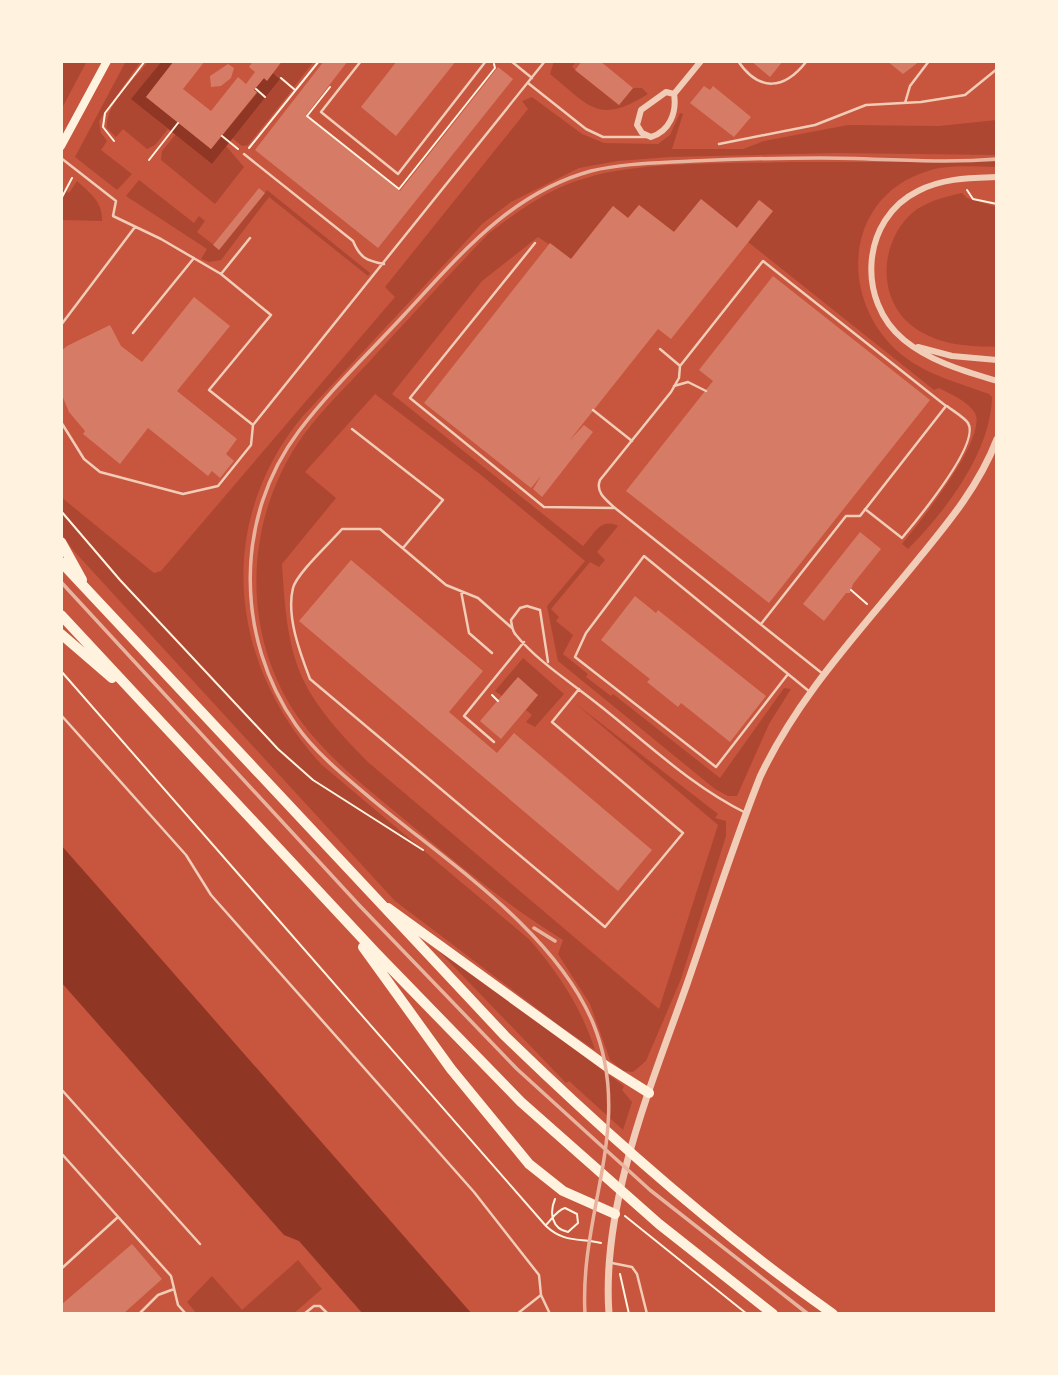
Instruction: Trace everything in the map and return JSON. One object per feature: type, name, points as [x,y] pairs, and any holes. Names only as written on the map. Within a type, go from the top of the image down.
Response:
[{"type":"highway","points":[[61,542],[89,592]]},
{"type":"highway","points":[[61,562],[368,893],[574,1103],[714,1224],[833,1314]]},
{"type":"highway","points":[[61,615],[479,1061],[563,1142],[692,1252],[773,1314]]},
{"type":"highway","points":[[61,634],[142,703]]},
{"type":"highway","points":[[368,893],[606,1066],[649,1093]]},
{"type":"highway","points":[[341,915],[451,1069],[529,1164],[563,1191],[617,1213]]},
{"type":"main road","points":[[61,146],[107,61]]},
{"type":"street","points":[[674,94],[701,61]]},
{"type":"street","points":[[666,92],[674,94],[676,104],[672,119],[659,134],[651,137],[637,125],[641,110],[666,92]]},
{"type":"street","points":[[997,177],[950,180],[927,187],[902,201],[882,226],[872,256],[872,287],[884,318],[909,344],[940,362],[997,380]]},
{"type":"street","points":[[909,344],[952,356],[997,360]]},
{"type":"street","points":[[609,1314],[610,1245],[649,1093],[746,813],[778,738],[823,674],[974,488],[997,439]]},
{"type":"lane","points":[[361,61],[320,112],[398,174],[486,61]]},
{"type":"lane","points":[[510,61],[531,78]]},
{"type":"lane","points":[[61,422],[84,459],[100,472],[183,494],[218,486],[251,445],[253,425],[545,61]]},
{"type":"lane","points":[[738,61],[746,74],[769,84],[782,83],[794,76],[806,62]]},
{"type":"lane","points":[[905,103],[910,86],[929,61]]},
{"type":"lane","points":[[719,144],[814,125],[866,105],[965,95],[997,69]]},
{"type":"lane","points":[[528,83],[586,129],[603,137],[651,137]]},
{"type":"lane","points":[[244,154],[353,241],[359,254],[369,262],[384,264]]},
{"type":"lane","points":[[61,158],[117,201],[113,216],[221,274],[271,316],[209,390],[253,425]]},
{"type":"lane","points":[[61,325],[135,227]]},
{"type":"lane","points":[[221,274],[250,238]]},
{"type":"lane","points":[[535,243],[410,398],[544,507],[615,508]]},
{"type":"lane","points":[[133,334],[194,258]]},
{"type":"lane","points":[[823,674],[615,508],[601,494],[598,485],[674,386],[680,366],[763,261],[968,423],[970,432],[935,497],[902,538],[865,509]]},
{"type":"lane","points":[[660,349],[680,366]]},
{"type":"lane","points":[[674,386],[688,382],[706,391]]},
{"type":"lane","points":[[761,624],[846,516],[860,516],[946,405]]},
{"type":"lane","points":[[593,410],[632,441]]},
{"type":"lane","points":[[352,429],[443,500],[403,548]]},
{"type":"lane","points":[[579,689],[552,722],[683,833],[605,927],[310,679],[297,640],[292,603],[293,586],[342,529],[380,529],[446,585],[478,598],[579,689],[708,792],[746,813]]},
{"type":"lane","points":[[788,674],[716,767],[575,657],[586,633],[645,556],[810,692]]},
{"type":"lane","points":[[461,591],[468,633],[492,653]]},
{"type":"lane","points":[[512,628],[514,614],[520,608],[527,606],[540,610],[548,662]]},
{"type":"lane","points":[[495,742],[464,716],[524,642]]},
{"type":"lane","points":[[61,715],[186,855],[211,895],[474,1192],[539,1275],[541,1295],[550,1314]]},
{"type":"lane","points":[[61,1089],[200,1244]]},
{"type":"lane","points":[[61,1153],[171,1276],[178,1305],[186,1314]]},
{"type":"lane","points":[[61,1269],[118,1217]]},
{"type":"lane","points":[[608,1263],[632,1267],[637,1274],[647,1314]]},
{"type":"lane","points":[[139,1314],[158,1295],[174,1289]]},
{"type":"lane","points":[[517,1314],[541,1295]]},
{"type":"lane","points":[[304,1314],[314,1306],[320,1306],[328,1314]]},
{"type":"path","points":[[114,141],[103,127],[105,113],[145,61]]},
{"type":"path","points":[[222,136],[244,154],[318,61]]},
{"type":"path","points":[[333,83],[307,116],[399,189],[495,68],[493,61]]},
{"type":"path","points":[[281,78],[296,90]]},
{"type":"path","points":[[256,89],[265,97]]},
{"type":"path","points":[[149,160],[178,123]]},
{"type":"path","points":[[61,199],[76,170]]},
{"type":"path","points":[[967,190],[973,199],[997,204]]},
{"type":"path","points":[[61,511],[92,550],[278,749],[313,780],[423,850]]},
{"type":"path","points":[[851,590],[876,611]]},
{"type":"path","points":[[61,671],[546,1226],[556,1236],[568,1241],[588,1240],[610,1245]]},
{"type":"path","points":[[486,690],[498,701]]},
{"type":"path","points":[[546,1226],[555,1216],[562,1209],[569,1208],[577,1214],[578,1223],[573,1230],[565,1232],[554,1223],[551,1207],[558,1194]]},
{"type":"path","points":[[617,1213],[747,1314]]},
{"type":"path","points":[[619,1265],[629,1314]]},
{"type":"shaded area","points":[[61,61],[87,61],[61,110]]},
{"type":"shaded area","points":[[126,61],[141,61],[99,121],[101,133],[107,141],[101,150],[132,174],[117,190],[75,157]]},
{"type":"shaded area","points":[[149,61],[162,61],[132,99],[168,129],[155,145],[147,149],[123,129],[116,137],[107,128],[116,101]]},
{"type":"shaded area","points":[[162,61],[174,61],[146,97],[211,149],[257,93],[254,90],[264,78],[267,80],[273,73],[280,79],[212,164],[131,99]]},
{"type":"shaded area","points":[[282,61],[314,61],[294,87],[273,73]]},
{"type":"shaded area","points":[[554,61],[576,61],[572,67],[619,105],[633,88],[642,88],[648,94],[617,109],[596,108],[550,74]]},
{"type":"shaded area","points":[[280,79],[293,89],[248,145],[242,146],[232,138]]},
{"type":"shaded area","points":[[532,97],[582,134],[604,143],[658,144],[670,135],[680,113],[683,114],[672,149],[743,149],[764,141],[848,125],[939,126],[997,120],[997,155],[837,153],[669,157],[618,161],[579,168],[511,202],[482,224],[302,417],[274,459],[255,503],[245,549],[244,594],[252,640],[268,684],[291,726],[322,765],[530,940],[568,992],[583,1019],[595,1050],[395,901],[73,550],[61,533],[61,497],[154,573],[161,571],[395,297],[385,287],[528,109],[522,101]]},
{"type":"shaded area","points":[[176,134],[212,164],[226,146],[244,167],[215,204],[161,160],[162,151]]},
{"type":"shaded area","points":[[997,162],[997,167],[962,166],[936,169],[900,184],[879,203],[865,227],[859,253],[859,281],[867,308],[881,333],[902,355],[922,368],[992,397],[984,439],[964,480],[937,517],[908,549],[902,544],[962,460],[976,425],[975,413],[958,398],[939,388],[934,390],[748,242],[772,211],[760,200],[737,228],[701,199],[674,232],[639,205],[628,218],[613,206],[571,259],[538,237],[482,281],[392,394],[583,546],[602,525],[618,526],[597,552],[605,560],[599,567],[590,562],[551,609],[559,617],[556,621],[573,635],[563,654],[588,674],[586,677],[611,696],[613,694],[720,778],[784,688],[791,689],[769,724],[737,796],[728,796],[715,789],[558,661],[547,606],[585,561],[481,475],[375,394],[305,472],[336,498],[282,564],[293,652],[311,695],[345,738],[369,763],[659,1009],[718,825],[576,704],[718,814],[715,818],[726,821],[726,836],[681,979],[646,1061],[633,1072],[623,1071],[610,1060],[590,1004],[558,954],[563,940],[485,885],[367,788],[338,763],[300,720],[281,688],[267,654],[259,619],[256,583],[259,548],[266,512],[279,478],[296,446],[312,424],[488,234],[511,217],[534,201],[572,182],[608,173],[687,164]]},
{"type":"shaded area","points":[[139,180],[194,223],[199,216],[205,221],[197,232],[219,249],[267,190],[370,273],[368,276],[269,197],[221,260],[209,262],[201,259],[207,249],[126,196]]},
{"type":"shaded area","points":[[77,181],[98,203],[102,221],[61,220],[61,188],[69,193]]},
{"type":"shaded area","points":[[962,193],[967,198],[997,207],[997,347],[950,343],[923,333],[897,309],[890,293],[888,259],[892,242],[900,227],[912,213],[924,205]]},
{"type":"shaded area","points":[[523,658],[564,694],[535,727],[526,722],[532,715],[526,710],[538,695],[518,678],[502,696],[495,691]]},
{"type":"shaded area","points":[[61,845],[472,1314],[363,1314],[299,1241],[284,1235],[61,982]]},
{"type":"shaded area","points":[[433,945],[624,1086],[622,1090],[632,1102],[623,1130],[569,1081],[566,1083]]},
{"type":"shaded area","points":[[298,1260],[322,1289],[293,1314],[197,1314],[187,1302],[212,1276],[242,1310]]},
{"type":"building","points":[[174,61],[205,61],[183,89],[211,111],[238,77],[246,84],[255,72],[249,67],[253,61],[282,61],[267,81],[264,78],[254,90],[257,92],[211,149],[146,97]]},
{"type":"building","points":[[324,61],[348,61],[306,115],[400,191],[498,67],[513,79],[378,248],[255,150]]},
{"type":"building","points":[[397,61],[456,61],[396,136],[361,107]]},
{"type":"building","points":[[582,61],[600,61],[633,88],[619,105],[575,70]]},
{"type":"building","points":[[751,61],[783,61],[770,77]]},
{"type":"building","points":[[887,61],[920,61],[903,74]]},
{"type":"building","points":[[228,64],[234,68],[231,78],[221,86],[211,87],[210,76]]},
{"type":"building","points":[[704,86],[710,90],[713,86],[751,117],[734,137],[690,103]]},
{"type":"building","points":[[259,188],[265,193],[219,250],[213,245]]},
{"type":"building","points":[[701,199],[737,228],[759,200],[773,211],[671,339],[658,329],[569,441],[584,425],[593,432],[542,497],[533,489],[541,476],[531,488],[424,403],[550,243],[571,259],[613,206],[628,218],[639,205],[674,232]]},
{"type":"building","points":[[773,276],[930,400],[769,603],[626,491],[713,381],[699,370]]},
{"type":"building","points":[[194,297],[230,326],[177,391],[237,439],[226,454],[234,461],[220,478],[212,471],[208,476],[148,428],[120,464],[83,434],[85,431],[69,412],[61,393],[61,351],[67,346],[110,325],[121,346],[142,362]]},
{"type":"building","points":[[860,532],[881,549],[853,584],[850,593],[846,593],[824,621],[803,604]]},
{"type":"building","points":[[351,560],[483,671],[449,712],[497,753],[514,733],[652,850],[618,891],[299,621]]},
{"type":"building","points":[[635,596],[656,613],[658,610],[766,696],[730,742],[681,703],[678,707],[647,682],[650,679],[601,640]]},
{"type":"building","points":[[518,677],[538,695],[501,739],[480,721]]},
{"type":"building","points":[[132,1244],[162,1279],[123,1314],[61,1314],[61,1305]]},
{"type":"railway","points":[[585,1314],[585,1276],[607,1133],[609,1097],[604,1061],[593,1023],[576,990],[527,929],[467,875],[343,775],[296,725],[276,691],[262,654],[253,616],[250,578],[253,539],[263,501],[278,465],[299,431],[350,372],[488,229],[535,194],[562,181],[616,166],[692,161],[805,158],[931,161],[997,159]]},
{"type":"railway","points":[[61,582],[359,905],[517,1069],[650,1190],[808,1314]]},
{"type":"railway","points":[[534,928],[555,941]]}]
